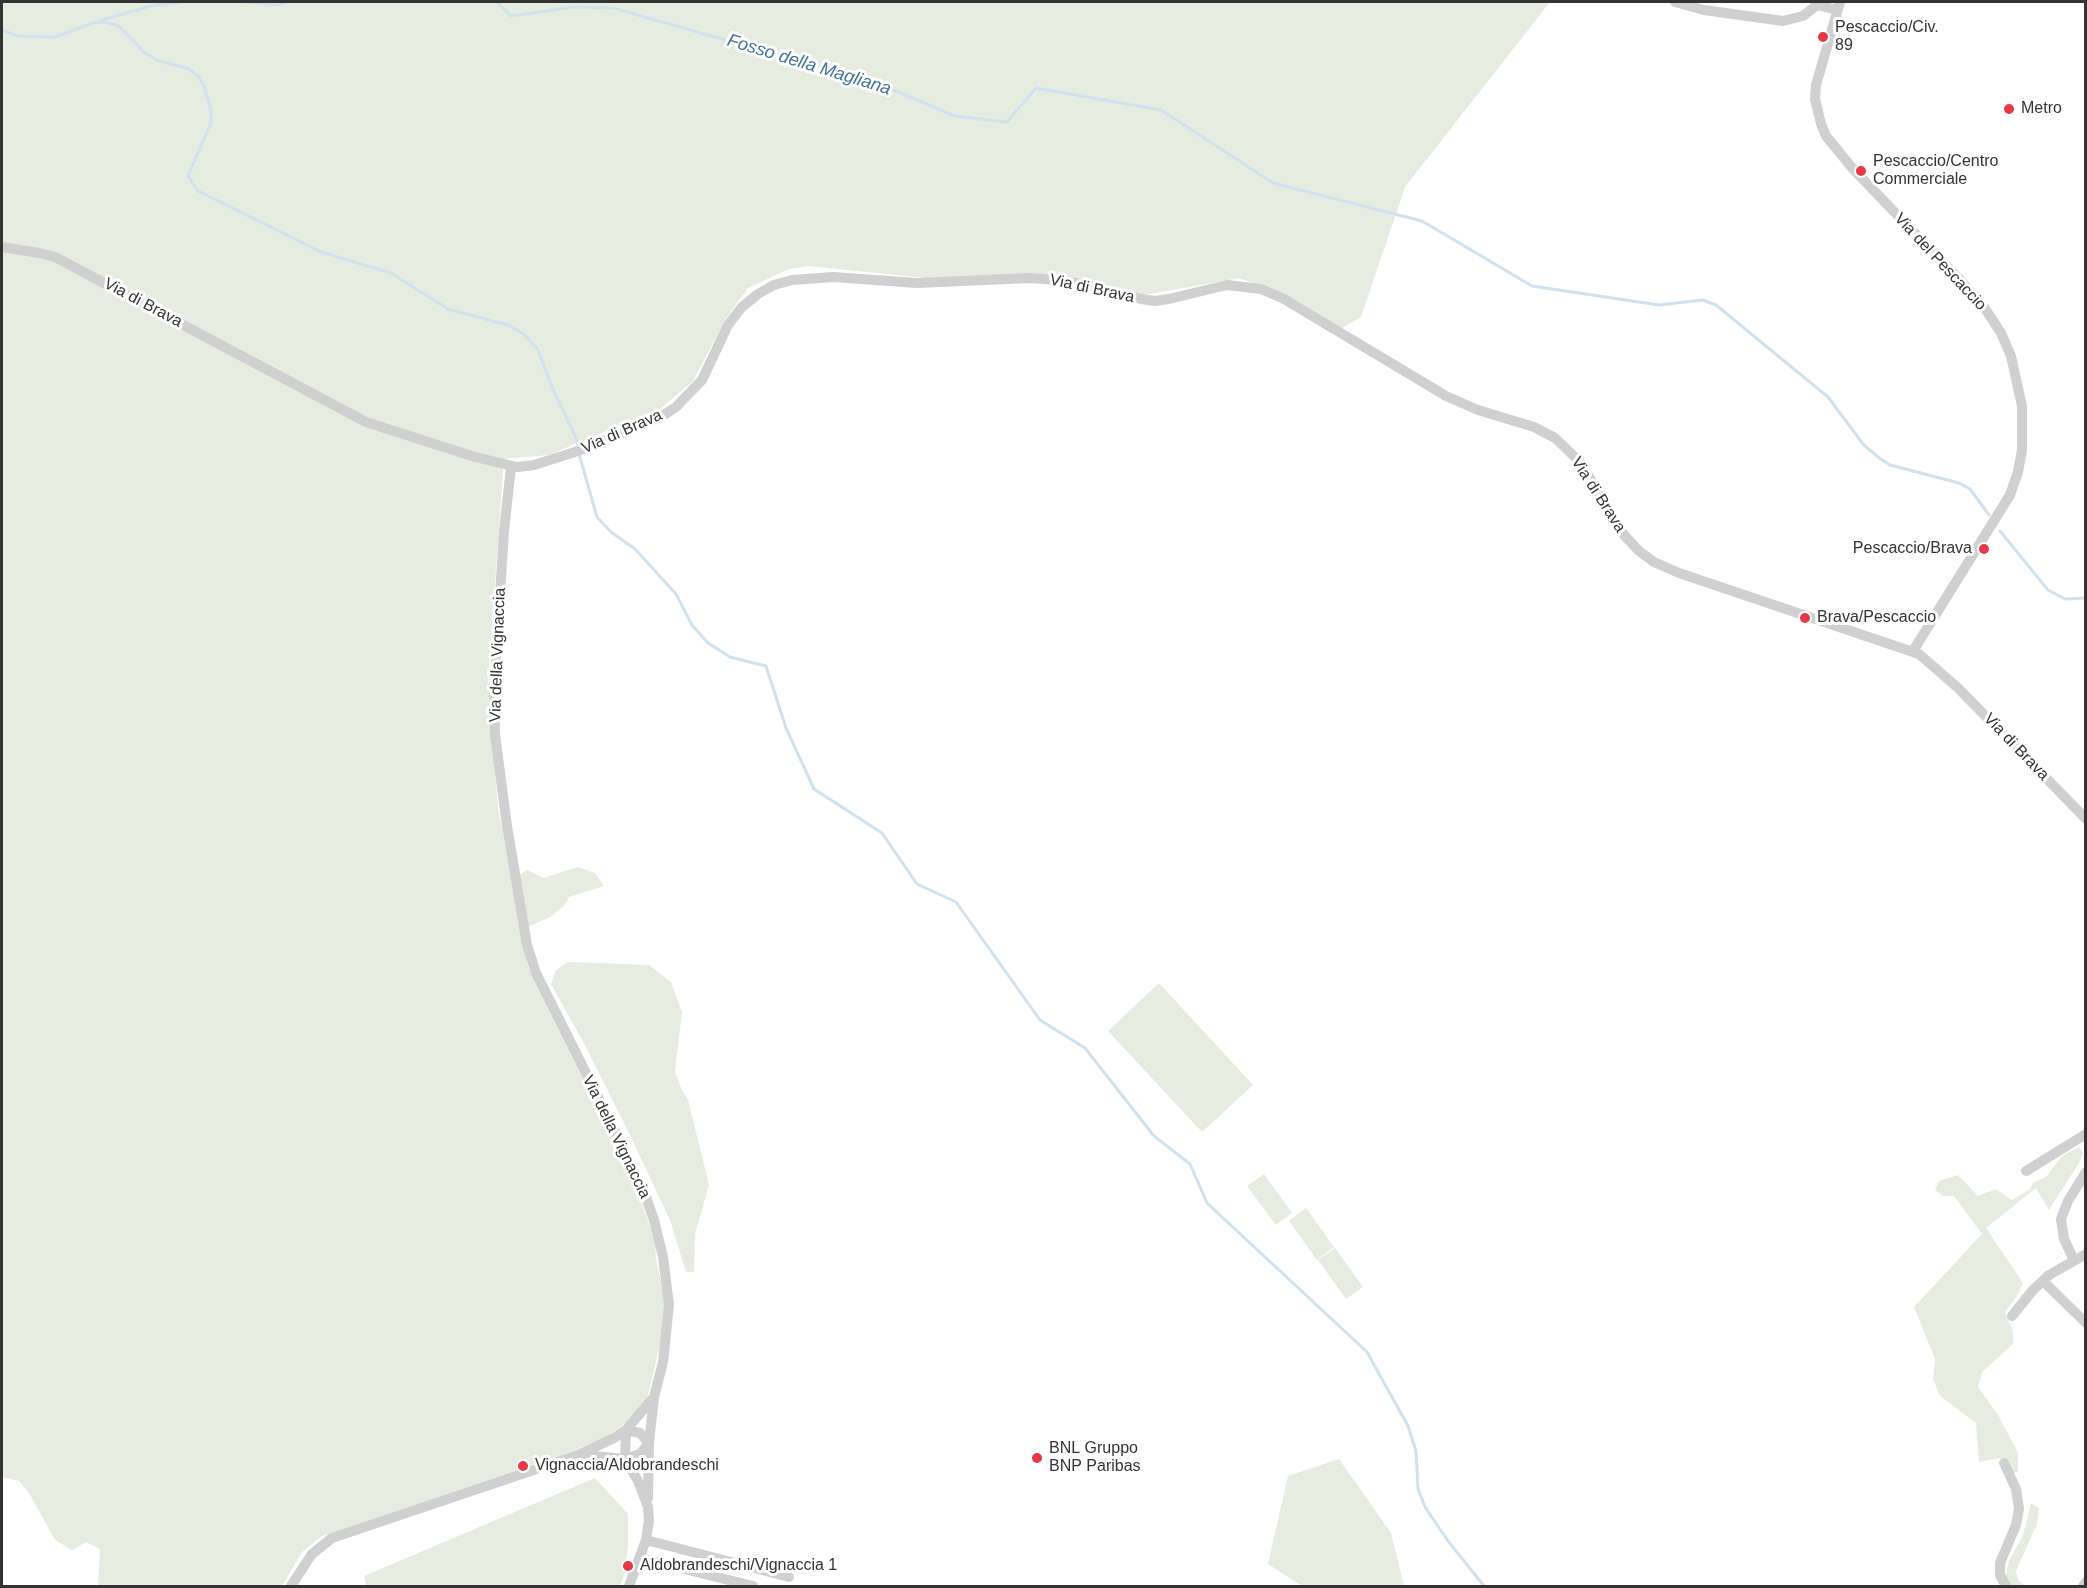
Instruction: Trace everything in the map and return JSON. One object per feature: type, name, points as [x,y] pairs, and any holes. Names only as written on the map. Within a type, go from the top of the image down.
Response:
[{"type":"street","name":"Via del Pescaccio","points":[[1675,2],[1704,10],[1783,21],[1803,16],[1818,3],[1839,6],[1816,85],[1816,113],[1826,136],[1853,169],[1986,310],[2001,333],[2011,356],[2022,406],[2023,441],[2016,478],[2001,512],[1913,651]]},
{"type":"street","name":"Via di Brava","points":[[2,247],[55,257],[366,422],[511,466],[534,465],[584,449],[628,431],[676,407],[702,380],[728,325],[742,307],[774,285],[792,280],[833,277],[917,283],[1030,278],[1098,287],[1144,300],[1160,301],[1221,286],[1261,289],[1279,296],[1452,399],[1478,410],[1534,427],[1555,438],[1580,462],[1624,535],[1639,551],[1654,562],[1678,573],[1913,651],[1935,666],[1958,688],[2085,819]]},
{"type":"street","name":"Via della Vignaccia","points":[[291,1587],[306,1560],[318,1547],[332,1538],[578,1455],[627,1430],[654,1396],[663,1362],[669,1305],[667,1280],[656,1228],[641,1185],[536,973],[527,945],[507,826],[495,734],[494,690],[511,466]]},
{"type":"street","points":[[2026,1171],[2085,1134]]},
{"type":"street","points":[[2074,1260],[2064,1239],[2061,1219],[2066,1205],[2085,1172]]},
{"type":"street","points":[[2012,1316],[2043,1281],[2085,1254]]},
{"type":"street","points":[[2043,1281],[2085,1323]]},
{"type":"street","points":[[629,1587],[646,1540],[648,1525],[649,1443],[654,1396]]},
{"type":"street","points":[[648,1507],[638,1481],[625,1459],[627,1430],[640,1433],[649,1443]]},
{"type":"street","points":[[578,1455],[625,1459],[640,1454],[649,1443]]},
{"type":"street","points":[[2004,1463],[2016,1489],[2019,1509],[2016,1525],[2000,1563],[2000,1575],[2006,1587]]},
{"type":"street","points":[[646,1540],[789,1577]]},
{"type":"street","points":[[640,1558],[753,1587]]},
{"type":"street","points":[[2083,1587],[2085,1582]]},
{"type":"shaded area","points":[[2,2],[1550,2],[1405,187],[1361,317],[1342,328],[1273,290],[1239,278],[1145,295],[1051,274],[925,278],[808,266],[789,269],[748,288],[725,320],[693,381],[661,408],[549,455],[504,459],[488,679],[498,808],[528,967],[635,1183],[654,1238],[657,1264],[668,1311],[647,1399],[632,1418],[606,1437],[570,1452],[322,1536],[302,1552],[282,1586],[98,1586],[100,1549],[86,1542],[72,1550],[55,1540],[29,1493],[19,1481],[2,1477]]},
{"type":"shaded area","points":[[578,867],[595,873],[604,886],[569,897],[564,906],[550,917],[528,927],[519,875],[527,870],[543,878]]},
{"type":"shaded area","points":[[568,962],[649,965],[671,982],[682,1012],[675,1072],[688,1100],[709,1185],[695,1234],[694,1272],[686,1272],[670,1220],[584,1043],[551,984],[556,970]]},
{"type":"shaded area","points":[[1159,983],[1253,1085],[1202,1132],[1108,1031]]},
{"type":"shaded area","points":[[2079,1147],[2083,1153],[2079,1163],[2049,1210],[2036,1188],[1986,1228],[2023,1283],[2005,1312],[2013,1332],[2013,1344],[1982,1372],[1978,1387],[1998,1415],[2018,1453],[2018,1471],[2013,1474],[2000,1458],[1979,1462],[1976,1423],[1940,1396],[1933,1379],[1935,1359],[1914,1307],[1982,1234],[1954,1196],[1943,1196],[1935,1190],[1939,1181],[1958,1175],[1978,1196],[1996,1189],[2012,1200],[2030,1189],[2033,1183],[2046,1177],[2062,1156]]},
{"type":"shaded area","points":[[1264,1174],[1292,1213],[1276,1225],[1247,1186]]},
{"type":"shaded area","points":[[1306,1208],[1334,1247],[1317,1260],[1289,1221]]},
{"type":"shaded area","points":[[1335,1248],[1363,1287],[1346,1299],[1318,1260]]},
{"type":"shaded area","points":[[1339,1459],[1391,1533],[1404,1586],[1302,1586],[1268,1564],[1288,1476]]},
{"type":"shaded area","points":[[595,1478],[628,1514],[625,1573],[620,1586],[366,1586],[364,1576]]},
{"type":"shaded area","points":[[2031,1503],[2039,1508],[2037,1524],[2016,1571],[2018,1580],[2026,1586],[2009,1586],[2006,1575],[2009,1561],[2023,1535]]},
{"type":"waterway","name":"Fosso della Magliana","points":[[99,21],[150,6],[182,2]]},
{"type":"waterway","name":"Fosso della Magliana","points":[[245,2],[278,5],[287,2]]},
{"type":"waterway","name":"Fosso della Magliana","points":[[497,2],[511,16],[573,7],[613,8],[877,83],[955,116],[1007,122],[1036,88],[1161,110],[1273,183],[1422,221],[1532,286],[1659,305],[1703,300],[1716,305],[1828,397],[1863,444],[1878,457],[1890,465],[1959,483],[1970,489],[1989,515]]},
{"type":"waterway","points":[[92,23],[104,22],[119,26],[145,53],[157,60],[189,69],[198,76],[204,86],[211,110],[211,123],[188,176],[198,191],[321,252],[391,273],[448,309],[508,325],[524,334],[538,350],[578,447]]},
{"type":"waterway","name":"Fosso della Magliana","points":[[2,30],[17,36],[55,37],[93,23]]},
{"type":"waterway","points":[[579,454],[597,517],[611,532],[635,549],[676,594],[692,625],[708,643],[730,657],[766,666],[786,728],[814,789],[882,833],[917,884],[956,902],[1040,1020],[1085,1048],[1154,1136],[1190,1164],[1207,1203],[1367,1352],[1408,1426],[1416,1451],[1418,1489],[1425,1507],[1448,1541],[1484,1586]]},
{"type":"waterway","name":"Fosso della Magliana","points":[[2000,531],[2048,590],[2065,599],[2086,598]]},
{"type":"place","name":"Pescaccio/Civ. 89","points":[[1823,37]]},
{"type":"place","name":"Metro","points":[[2009,109]]},
{"type":"place","name":"Pescaccio/Centro Commerciale","points":[[1861,171]]},
{"type":"place","name":"Pescaccio/Brava","points":[[1984,549]]},
{"type":"place","name":"Brava/Pescaccio","points":[[1805,618]]},
{"type":"place","name":"BNL Gruppo BNP Paribas","points":[[1037,1458]]},
{"type":"place","name":"Vignaccia/Aldobrandeschi","points":[[523,1466]]},
{"type":"place","name":"Aldobrandeschi/Vignaccia 1","points":[[628,1566]]}]
